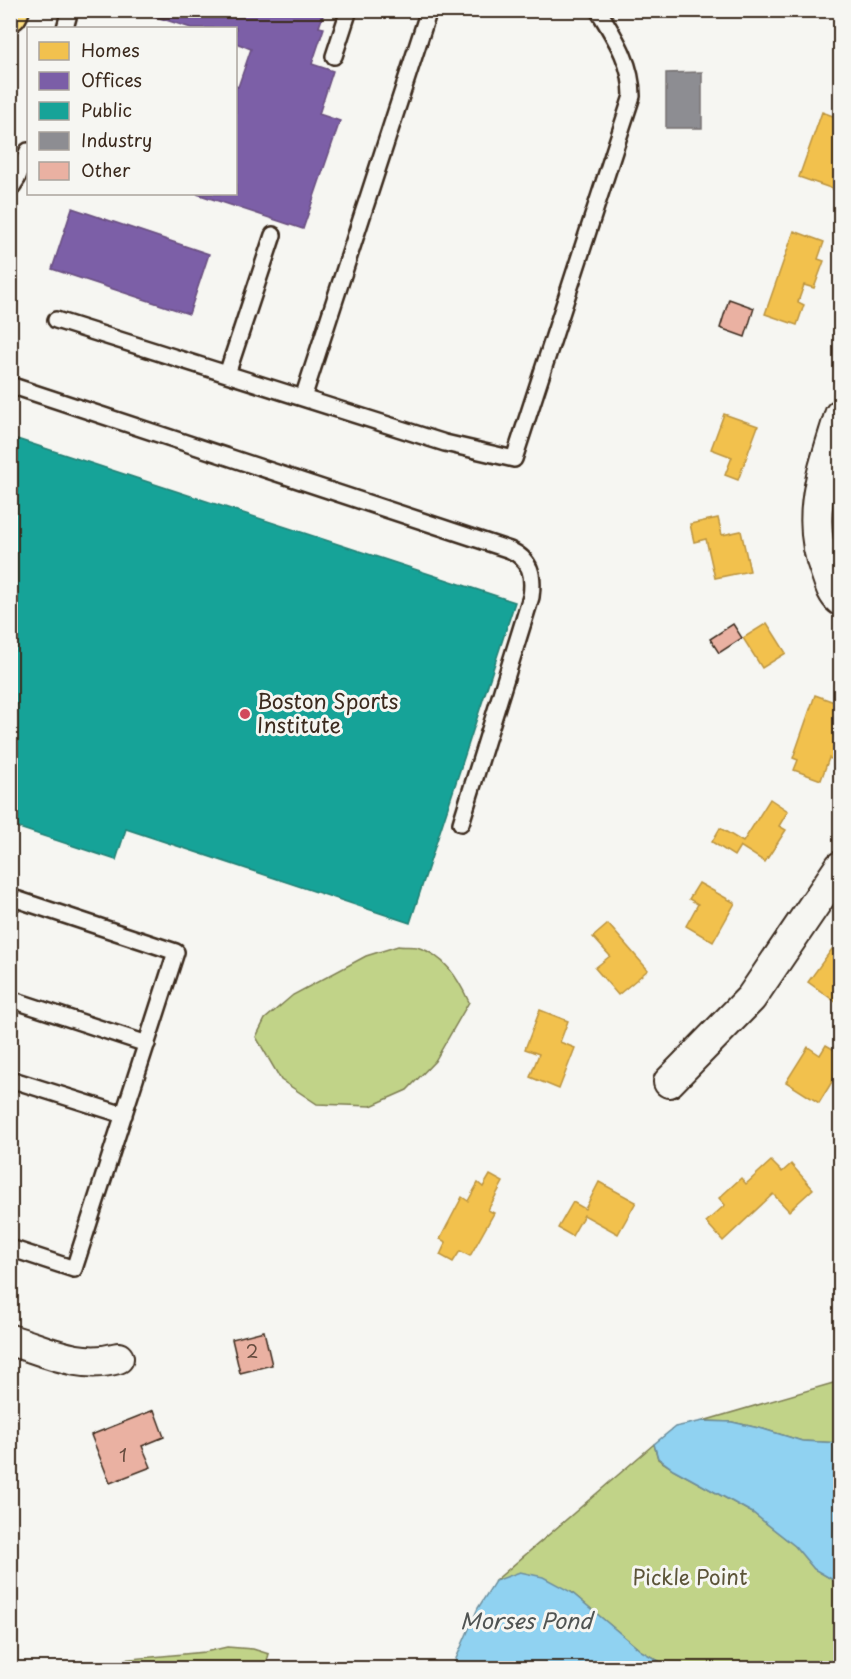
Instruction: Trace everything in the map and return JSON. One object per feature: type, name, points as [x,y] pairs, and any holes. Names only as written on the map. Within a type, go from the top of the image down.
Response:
[{"type":"street","points":[[840,415],[818,488],[815,519],[819,556],[834,595],[840,600]]},
{"type":"street","points":[[669,1082],[751,998],[840,867]]},
{"type":"street","points":[[10,1340],[77,1361],[98,1363],[118,1358]]},
{"type":"lane","points":[[64,27],[70,10]]},
{"type":"lane","points":[[334,56],[349,10]]},
{"type":"lane","points":[[303,398],[429,10]]},
{"type":"lane","points":[[56,320],[445,443],[514,459],[632,96],[628,65],[598,10]]},
{"type":"lane","points":[[10,190],[27,154]]},
{"type":"lane","points":[[227,374],[273,235]]},
{"type":"lane","points":[[10,385],[510,550],[525,559],[532,577],[531,597],[461,823]]},
{"type":"lane","points":[[10,897],[176,952],[74,1269],[10,1248]]},
{"type":"lane","points":[[10,999],[147,1044]]},
{"type":"lane","points":[[10,1079],[124,1115]]},
{"type":"green space","points":[[398,946],[417,947],[435,956],[455,976],[469,1002],[435,1061],[407,1090],[371,1106],[317,1104],[281,1080],[256,1037],[265,1019],[293,995],[366,956]]},
{"type":"green space","points":[[840,1381],[840,1443],[802,1441],[732,1422],[703,1421]]},
{"type":"green space","name":"Pickle Point","points":[[654,1444],[658,1459],[753,1513],[795,1546],[814,1569],[840,1584],[840,1668],[671,1668],[641,1651],[571,1592],[495,1581]]},
{"type":"green space","points":[[227,1647],[253,1649],[269,1654],[265,1668],[94,1668],[120,1660],[205,1652]]},
{"type":"water","points":[[703,1421],[732,1422],[802,1441],[840,1443],[840,1584],[814,1569],[795,1546],[753,1513],[673,1469],[658,1458],[654,1444],[675,1427]]},
{"type":"water","name":"Morses Pond","points":[[520,1572],[543,1577],[571,1592],[641,1651],[671,1668],[449,1668],[455,1661],[478,1608],[495,1581]]},
{"type":"building: Homes","points":[[839,99],[839,191],[799,177],[822,112],[833,116]]},
{"type":"building: Homes","points":[[794,231],[824,242],[818,259],[824,261],[814,288],[804,285],[798,302],[804,305],[797,325],[765,314]]},
{"type":"building: Homes","points":[[724,414],[758,426],[738,480],[725,475],[732,457],[711,449]]},
{"type":"building: Homes","points":[[718,518],[722,535],[741,531],[750,571],[715,578],[706,539],[694,542],[690,524]]},
{"type":"building: Homes","points":[[767,623],[786,653],[762,668],[743,638]]},
{"type":"building: Homes","points":[[815,695],[840,704],[840,742],[834,760],[829,758],[821,780],[794,770],[798,760],[793,758]]},
{"type":"building: Homes","points":[[770,799],[788,811],[779,826],[786,830],[765,862],[740,846],[734,856],[712,842],[720,828],[743,842]]},
{"type":"building: Homes","points":[[699,883],[735,903],[713,942],[686,926],[698,904],[689,899]]},
{"type":"building: Homes","points":[[608,924],[648,970],[618,995],[595,968],[610,956],[593,937]]},
{"type":"building: Homes","points":[[832,949],[840,955],[840,1005],[808,982]]},
{"type":"building: Homes","points":[[540,1010],[568,1021],[560,1042],[575,1048],[559,1089],[530,1077],[539,1054],[525,1049]]},
{"type":"building: Homes","points":[[826,1045],[840,1053],[840,1074],[838,1072],[819,1103],[786,1082],[808,1047],[820,1055]]},
{"type":"building: Homes","points":[[771,1161],[782,1172],[791,1164],[813,1189],[789,1211],[773,1194],[723,1241],[706,1222],[725,1205],[719,1198],[741,1178],[746,1184]]},
{"type":"building: Homes","points":[[490,1175],[503,1182],[488,1210],[494,1213],[470,1256],[460,1251],[453,1262],[440,1255],[446,1242],[440,1239],[462,1197],[468,1201],[478,1183],[483,1187]]},
{"type":"building: Homes","points":[[599,1182],[636,1202],[618,1234],[584,1215],[572,1236],[558,1228],[573,1202],[585,1209]]},
{"type":"building: Offices","points":[[151,10],[325,10],[319,27],[324,28],[312,64],[333,71],[319,114],[340,121],[303,229],[200,195],[237,195],[237,86],[251,49],[237,43],[237,27],[188,27],[150,15]]},
{"type":"building: Offices","points":[[72,208],[209,254],[189,314],[52,269]]},
{"type":"building: Public","name":"Boston Sports Institute","points":[[17,439],[515,602],[410,923],[126,829],[116,860],[10,825],[10,459]]},
{"type":"building: Industry","points":[[702,72],[702,128],[666,128],[666,73]]},
{"type":"building: Other","points":[[729,299],[754,308],[745,337],[720,328]]},
{"type":"building: Other","points":[[733,624],[742,638],[719,653],[710,639]]},
{"type":"building: Other","points":[[264,1331],[272,1365],[240,1373],[232,1339]]},
{"type":"building: Other","points":[[154,1410],[164,1437],[142,1446],[151,1467],[110,1483],[91,1435]]},
{"type":"place","name":"Boston Sports Institute","points":[[245,714]]}]
